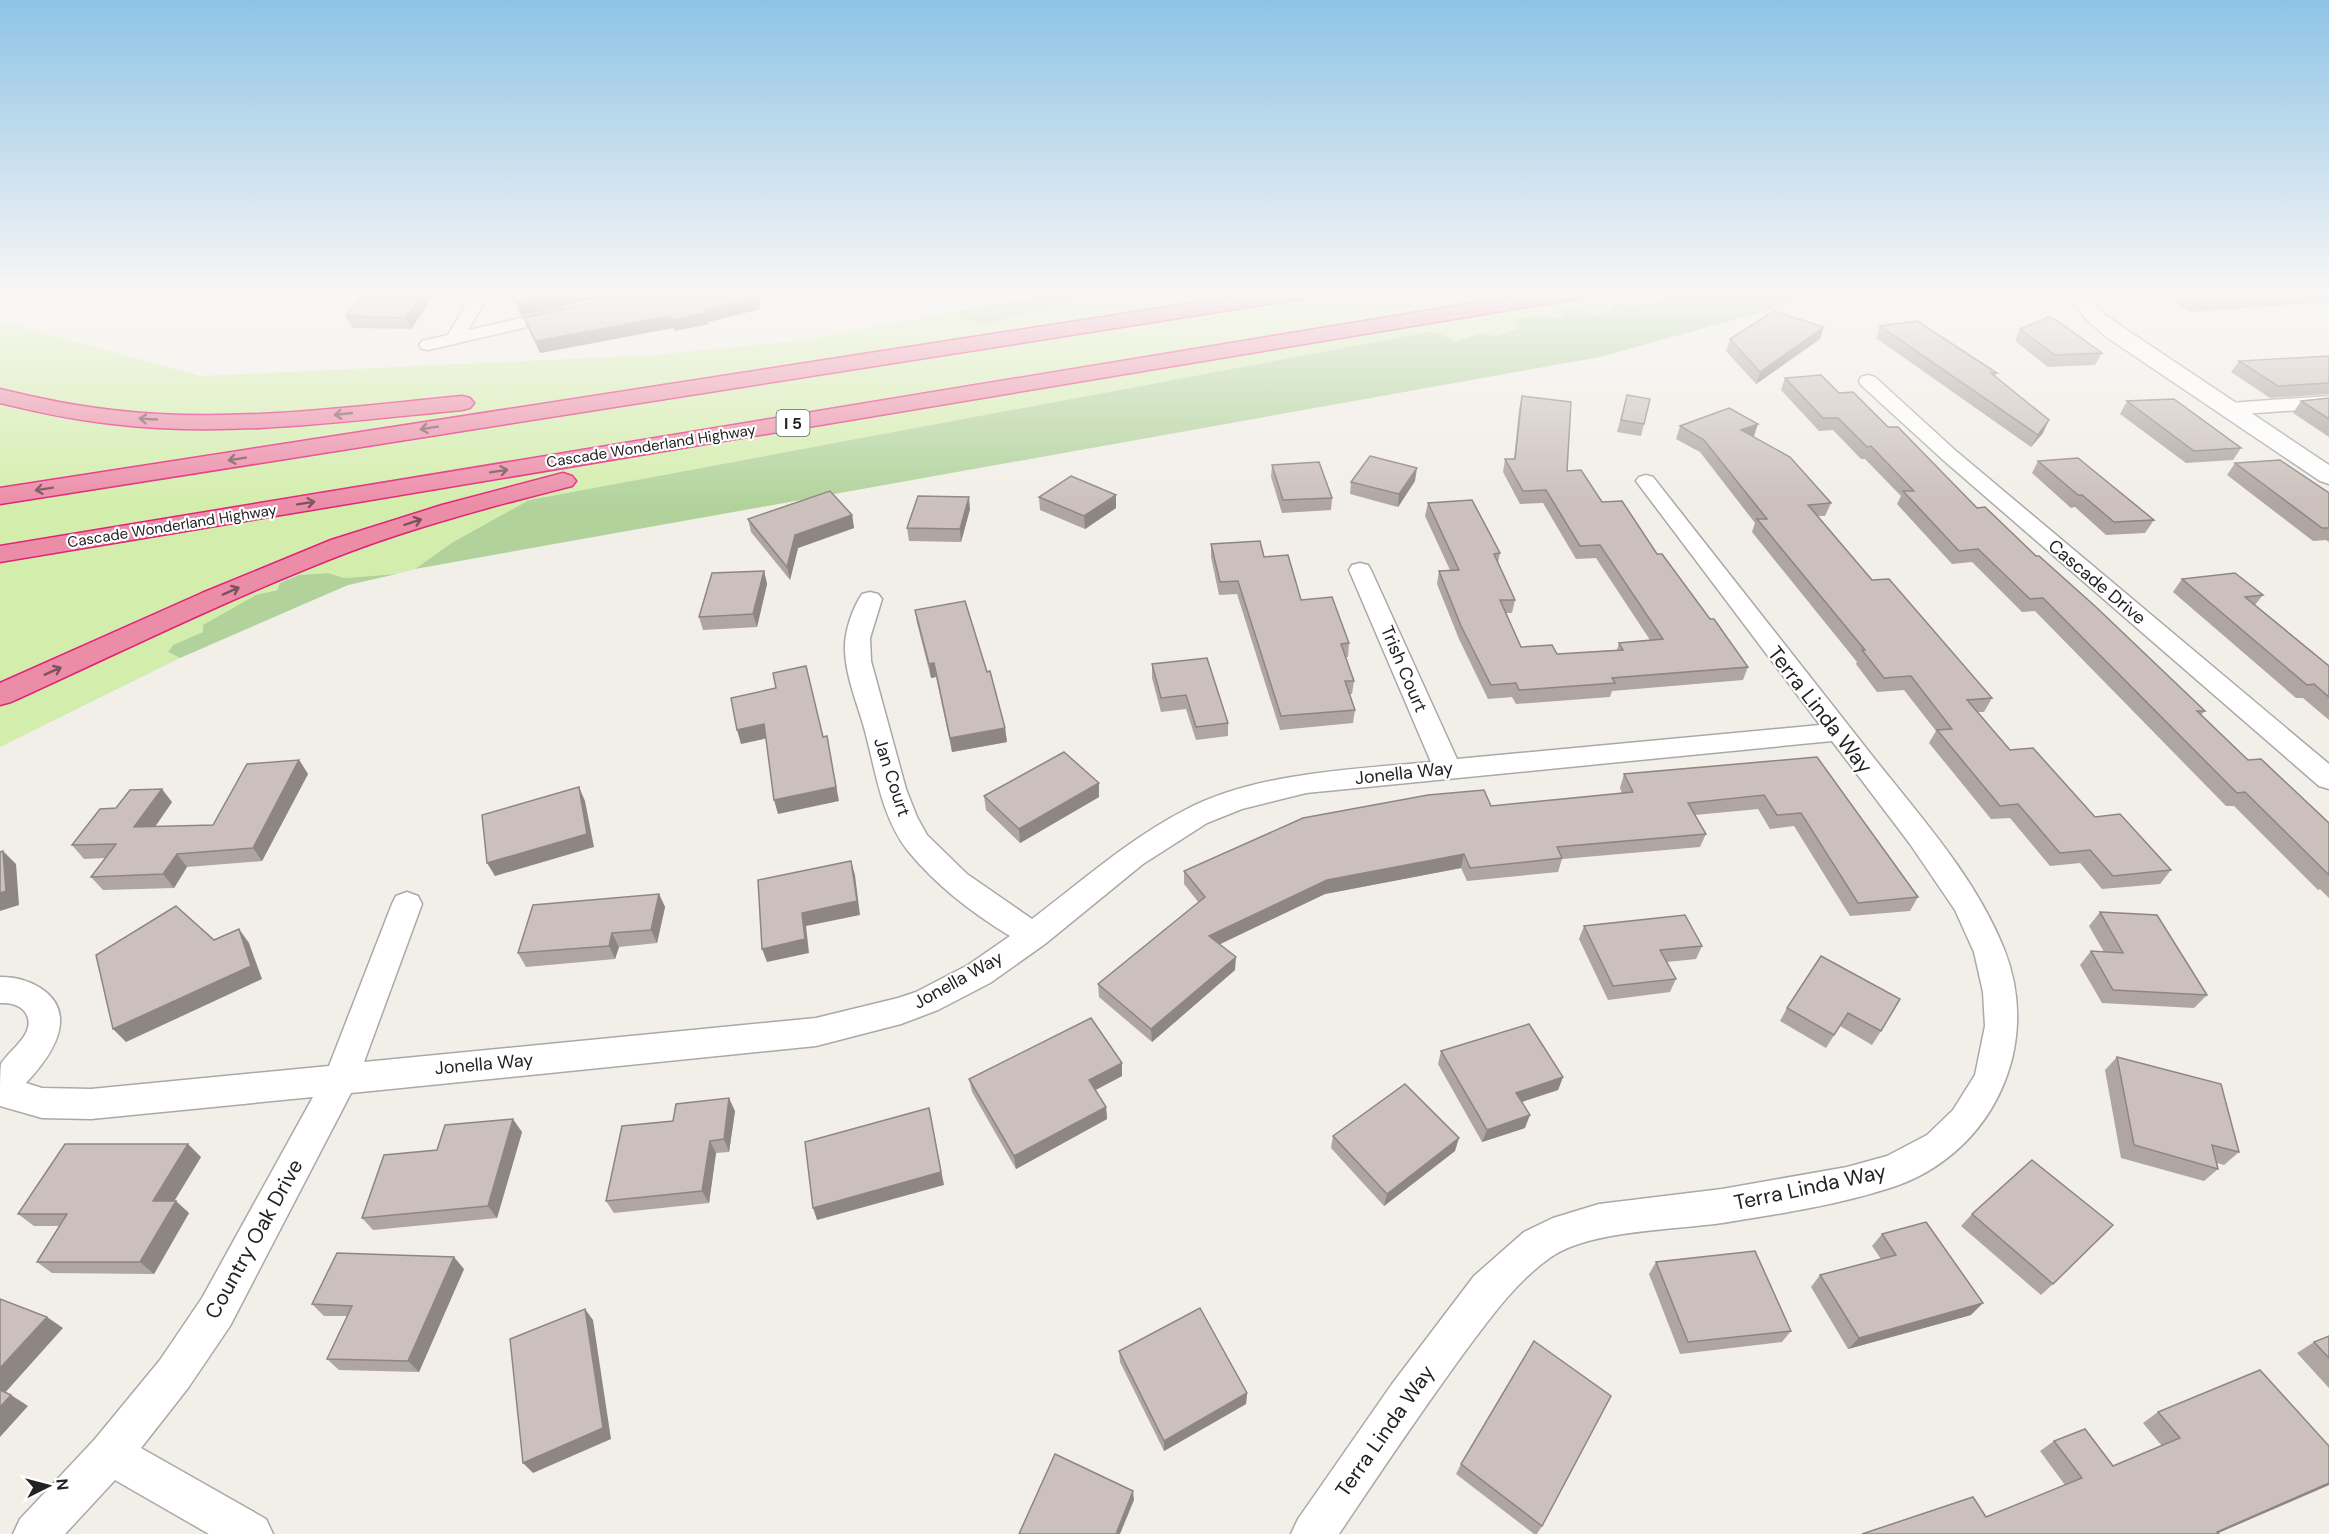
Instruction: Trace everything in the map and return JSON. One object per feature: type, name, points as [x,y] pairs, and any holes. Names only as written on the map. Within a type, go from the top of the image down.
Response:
[{"type":"highway","points":[[0,496],[852,363]]},
{"type":"highway","name":"Cascade Wonderland Highway","points":[[0,554],[1158,363]]},
{"type":"highway","points":[[0,396],[41,406],[112,416],[204,421],[266,420],[319,417],[798,371]]},
{"type":"highway","points":[[0,695],[271,574],[389,530],[499,496],[856,413]]},
{"type":"street","points":[[2160,363],[2329,476]]},
{"type":"street","name":"Cascade Drive","points":[[1868,381],[1949,455],[2329,779]]},
{"type":"street","points":[[2229,409],[2329,402]]},
{"type":"street","name":"Terra Linda Way","points":[[1314,1534],[1406,1398],[1488,1289],[1537,1245],[1553,1236],[1599,1221],[1722,1206],[1847,1184],[1895,1170],[1939,1146],[1965,1121],[1991,1079],[2001,1026],[1999,992],[1990,952],[1968,905],[1920,837],[1646,481]]},
{"type":"street","name":"Trish Court","points":[[1360,570],[1447,768]]},
{"type":"street","name":"Jan Court","points":[[870,599],[858,634],[857,651],[863,680],[901,812],[916,840],[952,880],[1011,922],[1034,935]]},
{"type":"street","name":"Jonella Way","points":[[0,990],[27,994],[41,1005],[44,1022],[38,1043],[0,1089],[42,1103],[66,1105],[776,1037],[847,1026],[927,1001],[979,974],[1034,935],[1133,856],[1197,816],[1226,805],[1306,783],[1837,732]]},
{"type":"street","name":"Country Oak Drive","points":[[35,1534],[110,1454],[174,1374],[216,1312],[341,1078],[407,904]]},
{"type":"street","points":[[110,1454],[251,1534]]},
{"type":"green space","points":[[0,363],[152,363],[201,376],[491,363],[1277,363],[1166,381],[529,500],[453,542],[415,569],[397,574],[344,578],[328,573],[299,575],[280,583],[277,589],[247,602],[199,634],[176,644],[168,652],[180,658],[0,747]]},
{"type":"green space","points":[[1266,363],[1569,363],[415,569],[453,542],[529,500]]},
{"type":"green space","points":[[328,573],[344,578],[397,574],[348,585],[180,658],[168,652],[173,645],[203,632],[203,625],[256,595],[277,590],[280,583],[299,575]]},
{"type":"building","points":[[1751,363],[1773,363],[1760,372]]},
{"type":"building","points":[[1933,363],[1981,363],[1997,373],[1991,373],[2049,420],[2038,435]]},
{"type":"building","points":[[2241,363],[2329,363],[2329,383],[2278,386]]},
{"type":"building","points":[[1821,375],[1839,393],[1853,392],[1888,427],[1898,427],[1977,508],[1985,507],[2036,556],[2039,556],[2096,607],[2205,711],[2197,711],[2248,760],[2261,759],[2329,823],[2329,875],[2245,792],[2237,793],[2043,598],[2030,599],[1978,549],[1959,551],[1903,491],[1914,491],[1871,446],[1867,447],[1838,418],[1823,418],[1785,378]]},
{"type":"building","points":[[1627,395],[1650,399],[1644,424],[1621,420]]},
{"type":"building","points":[[1522,396],[1571,402],[1567,471],[1581,470],[1602,502],[1622,501],[1657,554],[1662,554],[1710,619],[1714,619],[1748,667],[1612,678],[1615,683],[1519,690],[1516,683],[1491,685],[1461,626],[1439,571],[1459,570],[1428,503],[1472,500],[1500,553],[1494,554],[1515,600],[1500,600],[1521,647],[1552,645],[1557,654],[1623,650],[1619,643],[1663,639],[1600,545],[1580,546],[1546,490],[1523,491],[1505,459],[1515,459]]},
{"type":"building","points":[[2329,398],[2329,419],[2301,401]]},
{"type":"building","points":[[2174,399],[2241,448],[2194,451],[2127,401]]},
{"type":"building","points":[[1729,408],[1758,424],[1741,430],[1790,457],[1831,503],[1808,505],[1872,580],[1889,579],[1992,698],[1967,700],[2010,750],[2033,748],[2095,817],[2120,814],[2171,870],[2113,876],[2090,850],[2060,853],[2018,804],[2000,806],[1937,730],[1952,729],[1911,676],[1884,678],[1862,650],[1865,650],[1757,519],[1767,519],[1704,440],[1680,426]]},
{"type":"building","points":[[1370,456],[1417,468],[1399,494],[1351,482]]},
{"type":"building","points":[[2078,458],[2154,520],[2114,522],[2038,461]]},
{"type":"building","points":[[2280,460],[2329,493],[2329,528],[2322,528],[2235,463]]},
{"type":"building","points":[[1319,462],[1332,498],[1283,500],[1272,465]]},
{"type":"building","points":[[1071,476],[1116,495],[1084,516],[1039,497]]},
{"type":"building","points":[[830,491],[852,515],[795,535],[787,567],[748,519]]},
{"type":"building","points":[[918,496],[969,497],[960,529],[907,528]]},
{"type":"building","points":[[1260,541],[1264,557],[1288,555],[1301,600],[1332,597],[1349,643],[1341,644],[1354,681],[1345,681],[1355,710],[1281,716],[1238,581],[1220,582],[1211,544]]},
{"type":"building","points":[[764,571],[753,614],[699,617],[712,573]]},
{"type":"building","points":[[2235,573],[2263,595],[2245,597],[2329,666],[2329,697],[2314,684],[2307,685],[2182,579]]},
{"type":"building","points":[[965,601],[987,672],[990,671],[1005,728],[950,738],[934,663],[929,664],[915,610]]},
{"type":"building","points":[[1207,658],[1228,723],[1196,727],[1186,695],[1161,698],[1152,664]]},
{"type":"building","points":[[806,666],[823,737],[827,736],[836,787],[774,800],[764,724],[737,730],[731,698],[776,688],[773,673]]},
{"type":"building","points":[[1064,752],[1099,783],[1019,829],[984,796]]},
{"type":"building","points":[[1817,757],[1918,897],[1858,903],[1801,813],[1777,815],[1764,795],[1688,803],[1706,834],[1557,847],[1562,858],[1470,868],[1464,854],[1327,880],[1209,936],[1236,957],[1151,1029],[1098,984],[1205,897],[1184,871],[1303,818],[1428,795],[1484,790],[1491,806],[1633,792],[1624,774]]},
{"type":"building","points":[[299,760],[253,848],[177,854],[163,874],[91,877],[116,844],[72,845],[100,809],[116,808],[130,790],[162,789],[134,827],[213,825],[247,764]]},
{"type":"building","points":[[579,787],[587,834],[487,863],[482,815]]},
{"type":"building","points":[[3,851],[6,891],[0,893],[0,852]]},
{"type":"building","points":[[851,861],[857,901],[802,913],[805,939],[762,949],[758,880]]},
{"type":"building","points":[[659,894],[651,930],[612,933],[609,946],[518,953],[533,905]]},
{"type":"building","points":[[176,906],[214,940],[239,929],[251,966],[113,1029],[96,955]]},
{"type":"building","points":[[2100,912],[2157,915],[2207,995],[2113,990],[2091,951],[2123,953]]},
{"type":"building","points":[[1685,915],[1702,946],[1660,950],[1676,979],[1613,986],[1584,926]]},
{"type":"building","points":[[1821,956],[1900,999],[1881,1031],[1848,1013],[1834,1035],[1787,1008]]},
{"type":"building","points":[[1091,1018],[1122,1063],[1089,1080],[1106,1107],[1014,1156],[969,1079]]},
{"type":"building","points":[[1529,1024],[1563,1077],[1516,1093],[1530,1115],[1487,1130],[1441,1051]]},
{"type":"building","points":[[2117,1057],[2221,1084],[2239,1152],[2212,1145],[2218,1169],[2134,1145]]},
{"type":"building","points":[[1405,1084],[1459,1138],[1387,1194],[1333,1136]]},
{"type":"building","points":[[729,1098],[724,1139],[710,1141],[702,1191],[606,1201],[622,1126],[673,1121],[676,1104]]},
{"type":"building","points":[[929,1108],[941,1172],[813,1208],[805,1142]]},
{"type":"building","points":[[513,1119],[488,1206],[362,1218],[384,1155],[437,1150],[445,1125]]},
{"type":"building","points":[[65,1144],[188,1144],[153,1201],[176,1201],[140,1262],[37,1262],[67,1214],[18,1214]]},
{"type":"building","points":[[2032,1160],[2113,1225],[2053,1284],[1972,1214]]},
{"type":"building","points":[[1926,1222],[1983,1303],[1859,1338],[1820,1275],[1896,1255],[1882,1234]]},
{"type":"building","points":[[1755,1251],[1791,1331],[1688,1342],[1656,1262]]},
{"type":"building","points":[[337,1253],[454,1257],[408,1361],[327,1359],[352,1306],[312,1304]]},
{"type":"building","points":[[0,1299],[47,1317],[0,1368]]},
{"type":"building","points":[[1200,1308],[1247,1393],[1164,1441],[1119,1351]]},
{"type":"building","points":[[585,1309],[603,1428],[523,1463],[510,1339]]},
{"type":"building","points":[[2329,1336],[2329,1358],[2314,1342]]},
{"type":"building","points":[[1534,1341],[1611,1396],[1542,1526],[1461,1464]]},
{"type":"building","points":[[2260,1370],[2329,1446],[2329,1483],[2217,1532],[2219,1534],[1862,1534],[1973,1497],[1986,1517],[2082,1478],[2054,1441],[2085,1429],[2113,1466],[2180,1438],[2158,1412]]},
{"type":"building","points":[[0,1390],[11,1395],[0,1407]]},
{"type":"building","points":[[1055,1454],[1133,1491],[1116,1534],[1019,1534]]}]
